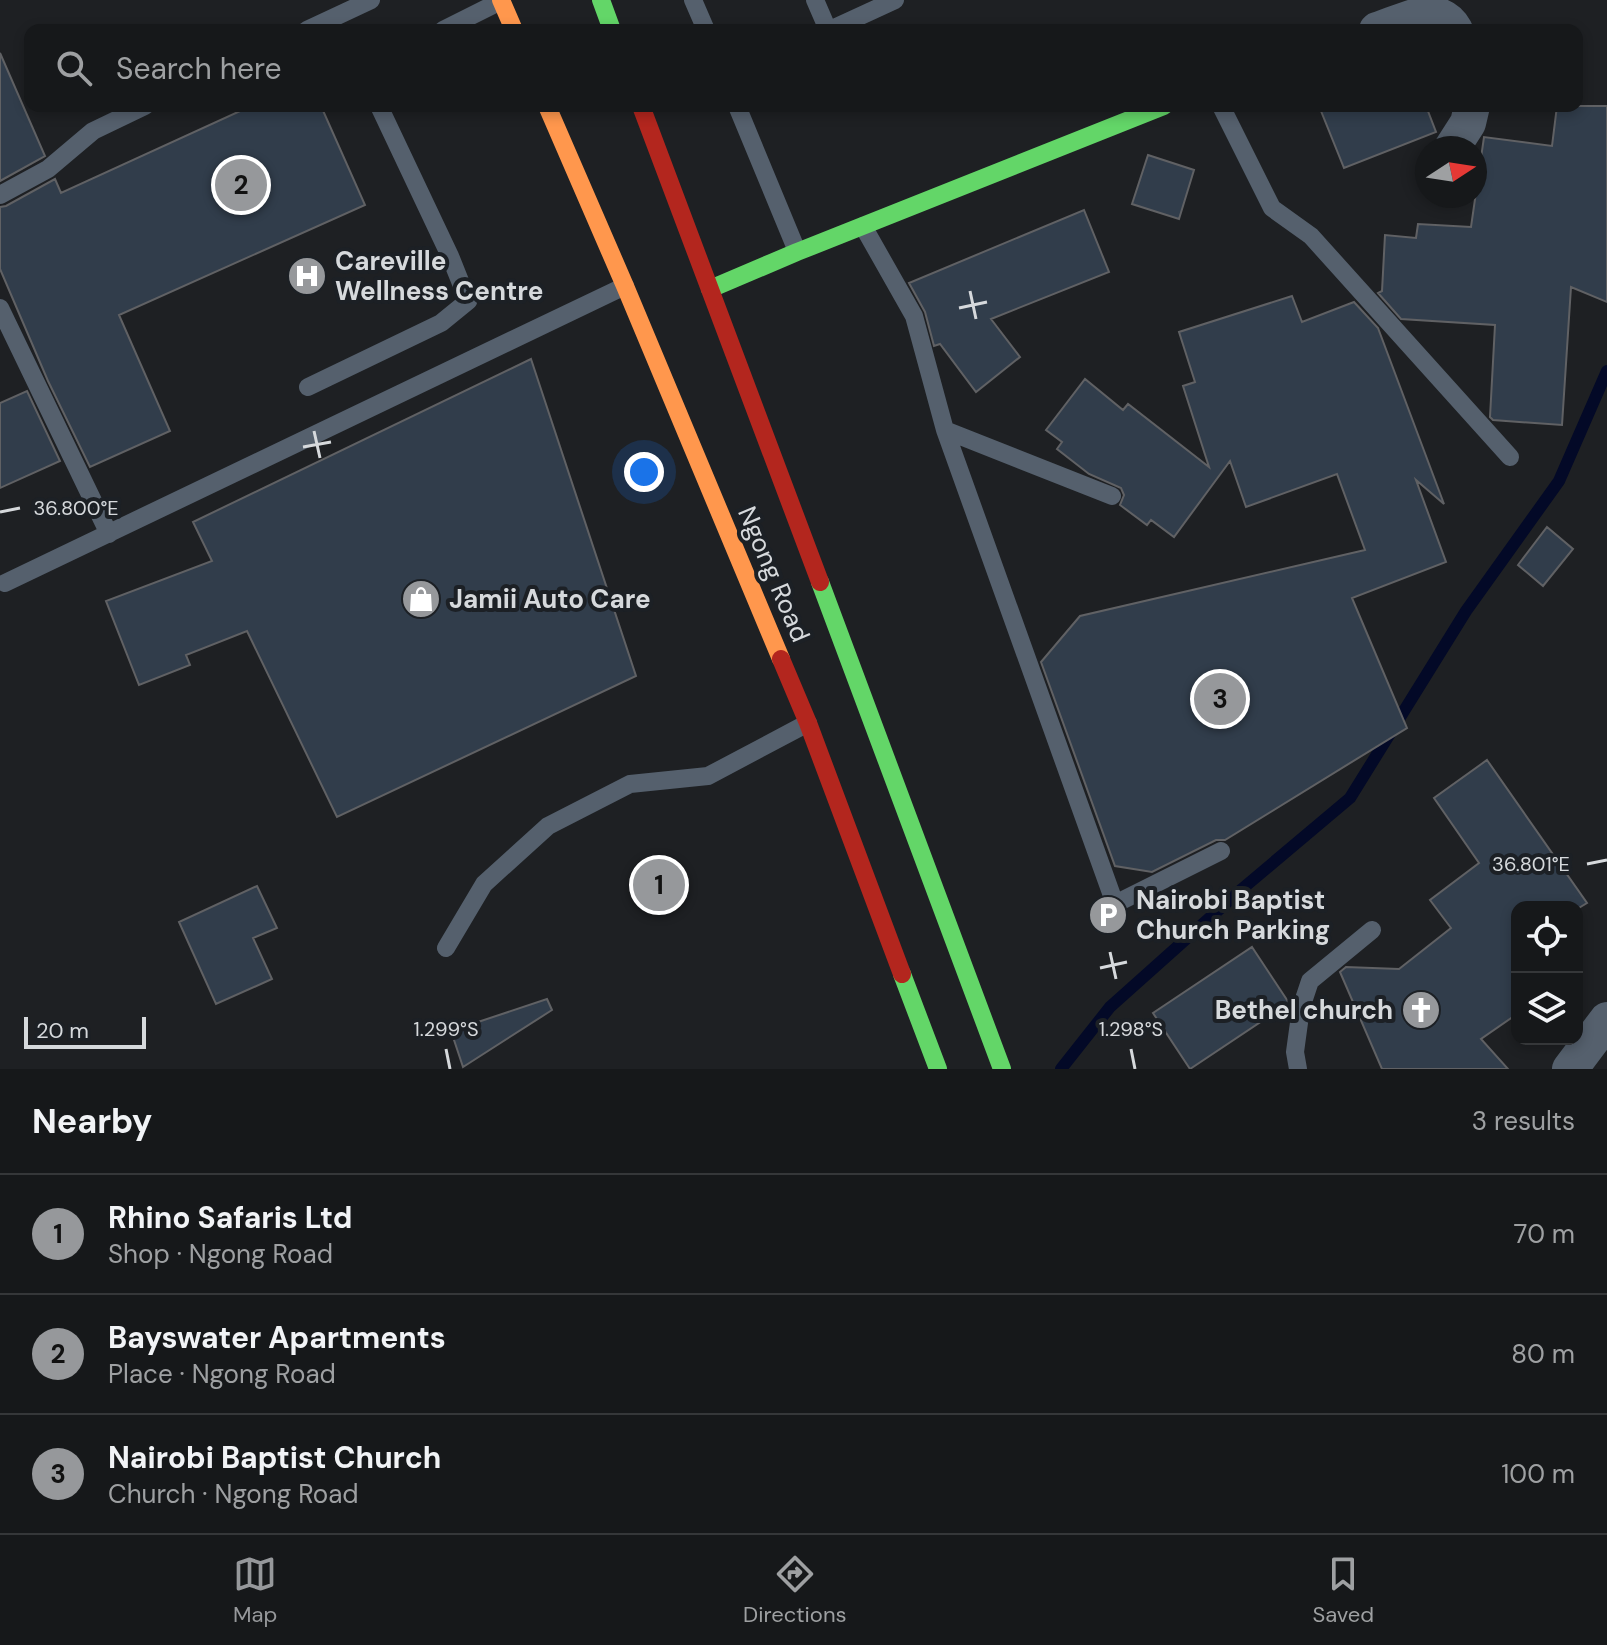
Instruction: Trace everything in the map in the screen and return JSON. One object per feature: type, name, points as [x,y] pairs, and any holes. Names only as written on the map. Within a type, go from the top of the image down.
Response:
[{"type":"main road","points":[[501,0],[511,24]]},
{"type":"main road","points":[[601,0],[610,24]]},
{"type":"main road","name":"Ngong Road","points":[[550,112],[808,723],[938,1069]]},
{"type":"main road","name":"Ngong Road","points":[[643,112],[1002,1069]]},
{"type":"main road","points":[[710,289],[1149,112]]},
{"type":"street","points":[[1395,24],[1428,13],[1441,16],[1452,24]]},
{"type":"street","points":[[1460,136],[1471,112]]},
{"type":"street","points":[[1570,1069],[1607,1020]]},
{"type":"lane","points":[[320,24],[371,0]]},
{"type":"lane","points":[[455,24],[501,0]]},
{"type":"lane","points":[[693,0],[703,24]]},
{"type":"lane","points":[[815,0],[826,24]]},
{"type":"lane","points":[[842,24],[895,0]]},
{"type":"lane","points":[[0,195],[48,169],[93,131],[133,112]]},
{"type":"lane","points":[[308,387],[441,323],[468,301],[382,112]]},
{"type":"lane","points":[[739,112],[797,252]]},
{"type":"lane","points":[[1224,112],[1272,208],[1311,236],[1510,457]]},
{"type":"lane","points":[[863,226],[914,316],[945,430],[1115,904],[1221,851]]},
{"type":"lane","points":[[5,583],[625,286]]},
{"type":"lane","points":[[2,318],[109,534]]},
{"type":"lane","points":[[945,430],[1112,496]]},
{"type":"lane","points":[[446,948],[484,884],[548,826],[630,784],[708,776],[808,723]]},
{"type":"lane","points":[[1298,1069],[1295,1052],[1301,1008],[1310,981],[1372,930]]},
{"type":"building","points":[[0,53],[45,156],[0,181]]},
{"type":"building","points":[[1583,106],[1607,106],[1607,302],[1571,287],[1562,425],[1493,420],[1490,417],[1495,325],[1401,319],[1378,293],[1382,291],[1385,235],[1416,238],[1418,224],[1471,227],[1474,208],[1487,208],[1487,137],[1552,146],[1556,112],[1583,112]]},
{"type":"building","points":[[238,112],[324,112],[365,205],[119,315],[170,431],[90,467],[48,381],[0,269],[0,207],[55,179],[61,193]]},
{"type":"building","points":[[1321,112],[1428,112],[1436,132],[1415,136],[1415,140],[1344,168]]},
{"type":"building","points":[[1148,155],[1194,170],[1179,219],[1132,204]]},
{"type":"building","points":[[1084,210],[1109,272],[991,319],[1020,357],[976,392],[940,344],[934,346],[925,312],[909,283]]},
{"type":"building","points":[[1292,296],[1302,322],[1354,302],[1378,328],[1444,504],[1416,480],[1446,562],[1352,598],[1407,728],[1225,840],[1216,840],[1152,872],[1115,866],[1041,662],[1080,616],[1365,550],[1337,474],[1246,507],[1230,461],[1174,537],[1151,520],[1147,525],[1120,505],[1124,495],[1121,488],[1089,474],[1057,449],[1062,442],[1046,430],[1085,379],[1123,410],[1128,404],[1209,467],[1183,386],[1195,382],[1179,332]]},
{"type":"building","name":"Jamii Auto Care","points":[[531,359],[636,676],[337,817],[247,631],[186,655],[190,665],[139,685],[106,601],[212,561],[193,522]]},
{"type":"building","points":[[27,391],[60,461],[0,488],[0,403]]},
{"type":"building","points":[[1547,527],[1573,549],[1543,586],[1518,565]]},
{"type":"building","points":[[1487,760],[1587,903],[1583,905],[1583,901],[1511,901],[1511,1018],[1481,1039],[1508,1069],[1382,1069],[1340,972],[1346,967],[1399,969],[1451,928],[1430,900],[1479,863],[1434,798]]},
{"type":"building","points":[[257,886],[277,928],[253,938],[272,979],[216,1004],[179,922]]},
{"type":"building","points":[[1252,947],[1289,1003],[1190,1069],[1153,1013]]},
{"type":"building","points":[[547,999],[552,1010],[463,1067],[451,1031]]},
{"type":"waterway","points":[[1061,1069],[1110,1007],[1350,798],[1466,611],[1559,481],[1607,371]]},
{"type":"traffic: fast","points":[[601,0],[610,24]]},
{"type":"traffic: fast","points":[[710,289],[1149,112]]},
{"type":"traffic: fast","points":[[820,582],[1002,1069]]},
{"type":"traffic: fast","points":[[902,974],[938,1069]]},
{"type":"traffic: slow","points":[[501,0],[511,24]]},
{"type":"traffic: slow","points":[[550,112],[781,659]]},
{"type":"traffic: jam","points":[[643,112],[820,582]]},
{"type":"traffic: jam","points":[[781,659],[902,974]]},
{"type":"place","name":"Bayswater Apartments","points":[[241,185]]},
{"type":"place","name":"Careville Wellness Centre","points":[[307,276]]},
{"type":"place","name":"Jamii Auto Care","points":[[421,599]]},
{"type":"place","name":"Nairobi Baptist Church","points":[[1220,699]]},
{"type":"place","name":"Rhino Safaris Ltd","points":[[659,885]]},
{"type":"place","name":"Nairobi Baptist Church Parking","points":[[1108,915]]},
{"type":"place","name":"Bethel church","points":[[1421,1010]]}]
